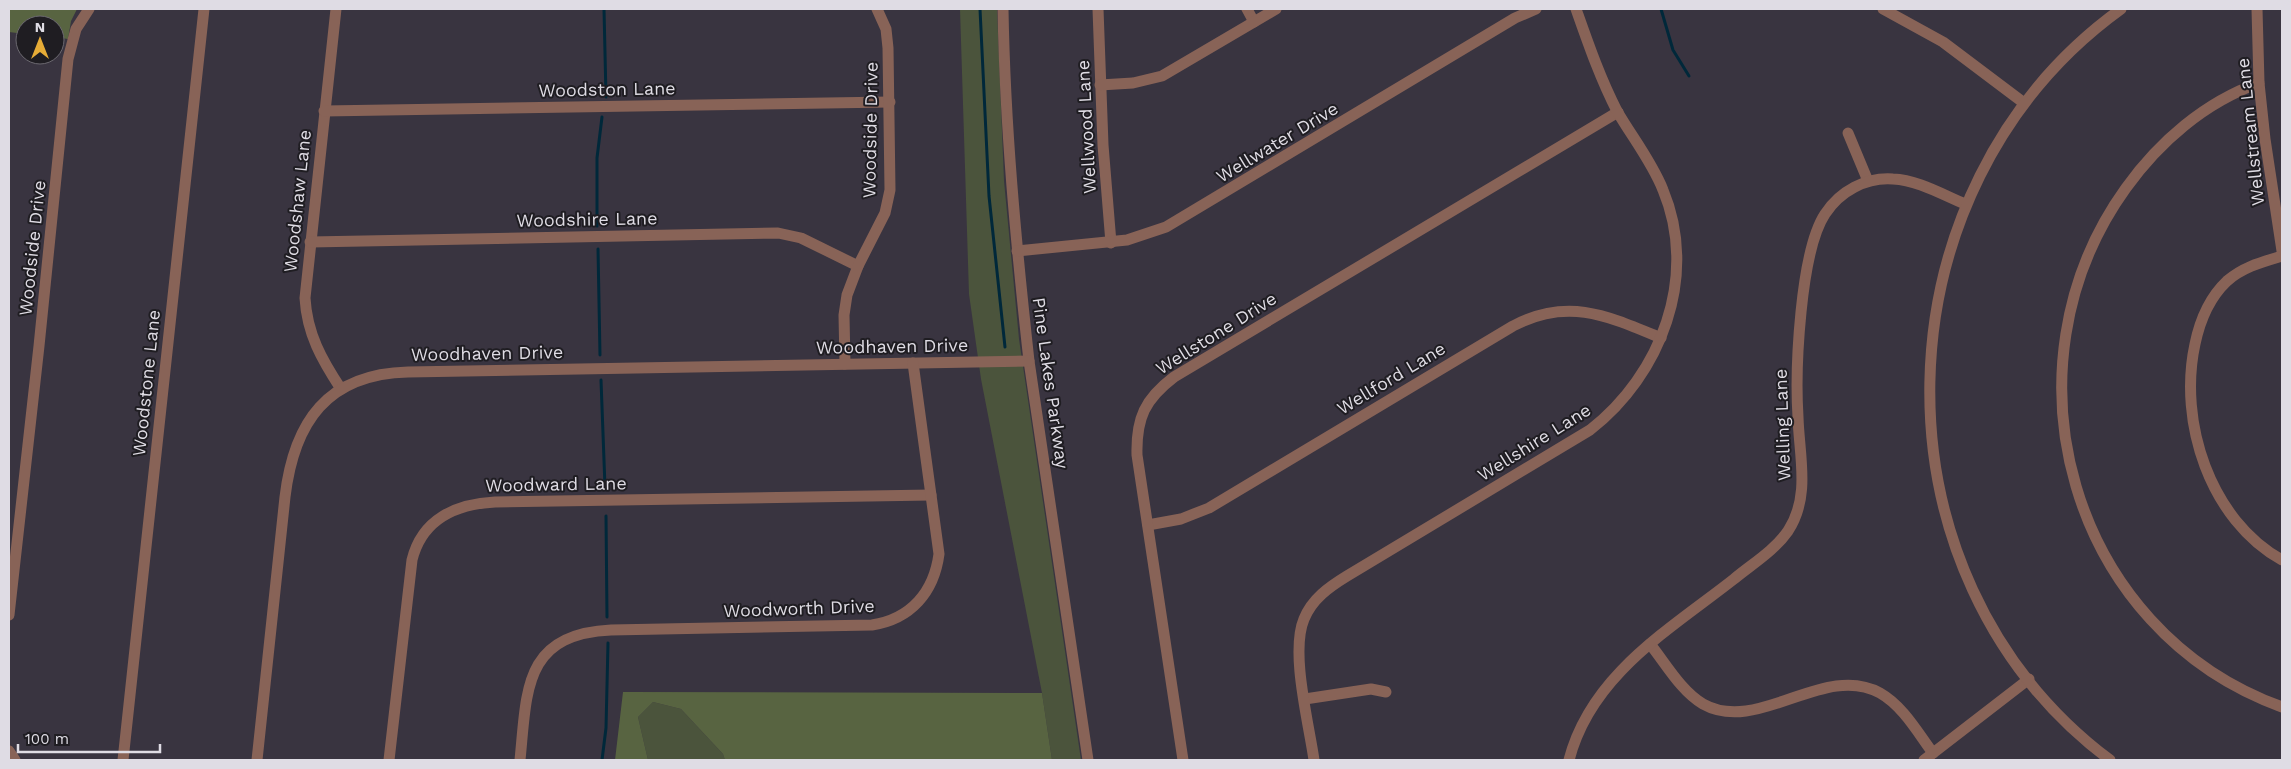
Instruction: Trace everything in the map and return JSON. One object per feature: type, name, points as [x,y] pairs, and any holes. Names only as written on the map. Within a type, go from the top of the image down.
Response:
[{"type":"street","name":"Woodside Drive","points":[[9,615],[40,346],[68,59],[76,29],[89,9]]},
{"type":"street","name":"Woodstone Lane","points":[[123,760],[204,9]]},
{"type":"street","name":"Woodshaw Lane","points":[[336,9],[305,291],[307,322],[319,353],[341,389]]},
{"type":"street","name":"Woodside Drive","points":[[845,364],[844,308],[858,266],[883,217],[889,197],[890,102],[888,41],[884,23],[877,9]]},
{"type":"street","name":"Pine Lakes Parkway","points":[[1003,9],[1008,140],[1017,252],[1029,361],[1088,760]]},
{"type":"street","name":"Wellwood Lane","points":[[1098,9],[1100,85],[1110,243]]},
{"type":"street","points":[[1247,9],[1254,22]]},
{"type":"street","points":[[1100,85],[1133,83],[1162,76],[1276,9]]},
{"type":"street","name":"Wellwater Drive","points":[[1017,252],[1110,243],[1143,236],[1182,219],[1513,14],[1536,9]]},
{"type":"street","name":"Wellshire Lane","points":[[1314,760],[1299,642],[1304,618],[1320,596],[1347,576],[1590,430],[1615,410],[1635,387],[1648,366],[1661,338],[1675,283],[1672,222],[1663,190],[1618,112],[1599,72],[1576,9]]},
{"type":"street","points":[[1883,9],[1943,42],[2024,103]]},
{"type":"street","points":[[2110,760],[2057,714],[2029,679],[1998,635],[1968,577],[1946,517],[1934,462],[1929,394],[1932,331],[1944,270],[1965,204],[1984,168],[2024,103],[2069,53],[2121,9]]},
{"type":"street","name":"Wellstream Lane","points":[[2257,9],[2260,83],[2268,168],[2282,250]]},
{"type":"street","points":[[2260,83],[2223,98],[2187,124],[2143,166],[2110,212],[2086,258],[2070,309],[2062,356],[2061,404],[2070,466],[2081,505],[2100,548],[2124,586],[2149,617],[2190,655],[2239,687],[2282,707]]},
{"type":"street","name":"Woodston Lane","points":[[324,111],[890,102]]},
{"type":"street","name":"Wellstone Drive","points":[[1183,760],[1137,454],[1137,433],[1142,413],[1158,390],[1174,377],[1618,112]]},
{"type":"street","points":[[1848,133],[1857,150],[1868,182]]},
{"type":"street","name":"Welling Lane","points":[[1569,760],[1582,724],[1600,694],[1623,668],[1650,644],[1771,549],[1792,522],[1798,507],[1803,483],[1798,417],[1798,349],[1810,262],[1819,226],[1825,213],[1841,196],[1868,182],[1885,179],[1904,180],[1965,204]]},
{"type":"street","name":"Woodshire Lane","points":[[310,242],[778,233],[801,238],[858,266]]},
{"type":"street","points":[[2282,256],[2240,271],[2212,299],[2204,314],[2197,336],[2192,362],[2190,393],[2197,439],[2208,472],[2219,495],[2254,539],[2282,560]]},
{"type":"street","name":"Wellford Lane","points":[[1148,524],[1181,519],[1208,508],[1512,326],[1531,317],[1561,311],[1590,312],[1616,319],[1661,338]]},
{"type":"street","name":"Woodhaven Drive","points":[[257,760],[289,468],[296,444],[308,421],[324,403],[341,389],[367,377],[399,372],[1029,361]]},
{"type":"street","name":"Woodworth Drive","points":[[520,760],[527,697],[532,674],[549,651],[569,637],[583,632],[611,630],[851,626],[882,623],[899,617],[919,602],[934,577],[939,554],[913,363]]},
{"type":"street","name":"Woodward Lane","points":[[389,760],[412,560],[422,536],[438,519],[451,510],[473,504],[495,502],[931,495]]},
{"type":"street","points":[[1650,644],[1686,690],[1701,702],[1714,709],[1744,711],[1827,688],[1861,686],[1880,694],[1891,702],[1928,757],[2029,679]]},
{"type":"street","points":[[1305,699],[1371,689],[1386,692]]},
{"type":"street","points":[[9,751],[15,760]]},
{"type":"green space","points":[[9,9],[77,9],[71,21],[68,39],[65,39],[65,15],[15,15],[15,33],[9,32]]},
{"type":"green space","points":[[960,9],[997,9],[1004,181],[1019,339],[1081,760],[1052,760],[1042,693],[981,379],[969,294]]},
{"type":"green space","points":[[623,692],[1042,693],[1052,760],[725,760],[723,754],[681,709],[653,702],[638,717],[648,760],[615,760]]},
{"type":"green space","points":[[653,702],[681,709],[723,754],[725,760],[648,760],[638,717]]},
{"type":"waterway","points":[[604,9],[606,97]]},
{"type":"waterway","points":[[980,9],[989,196],[1005,347]]},
{"type":"waterway","points":[[1661,9],[1673,50],[1689,76]]},
{"type":"waterway","points":[[597,226],[597,158],[602,117]]},
{"type":"waterway","points":[[598,249],[600,355]]},
{"type":"waterway","points":[[601,380],[605,487]]},
{"type":"waterway","points":[[606,516],[607,617]]},
{"type":"waterway","points":[[602,760],[606,728],[608,643]]}]
